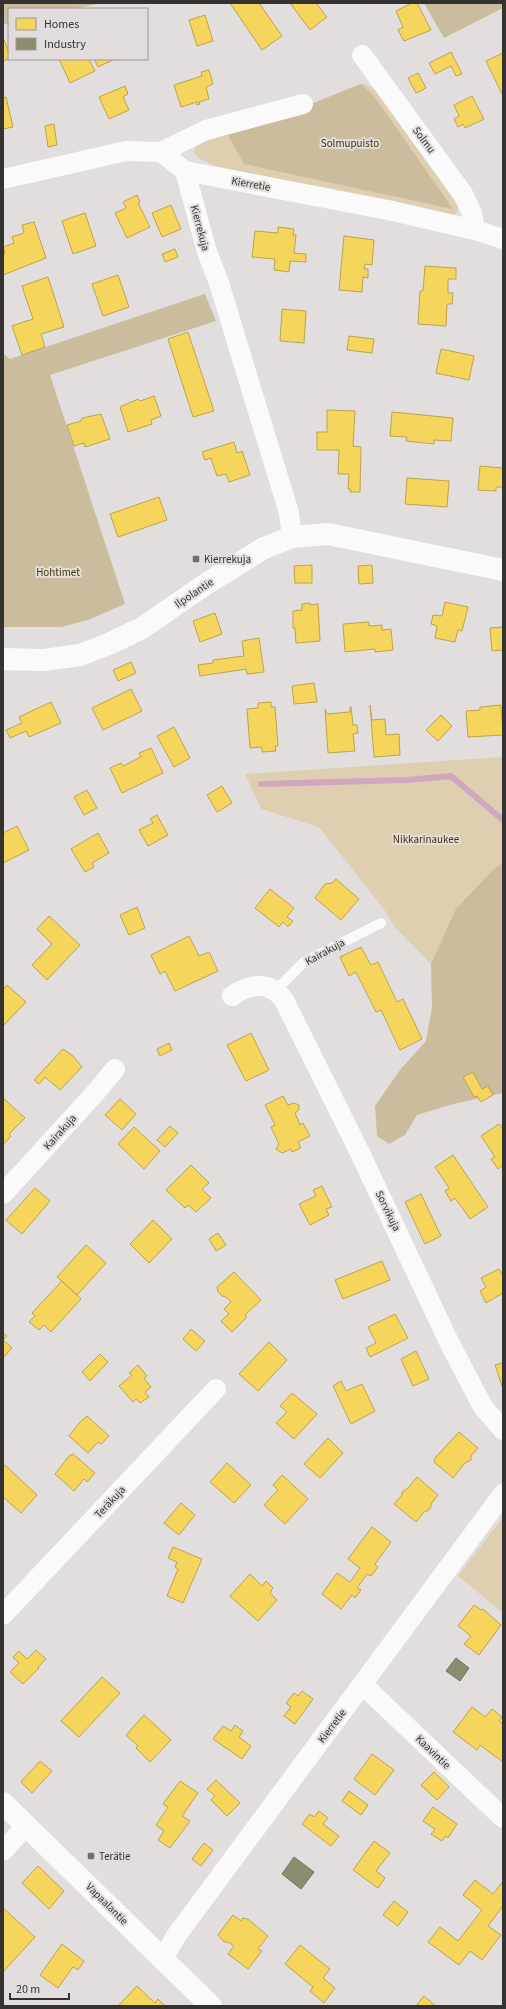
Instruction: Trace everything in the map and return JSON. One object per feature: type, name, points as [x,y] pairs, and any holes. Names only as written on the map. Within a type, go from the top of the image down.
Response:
[{"type":"street","name":"Solmu","points":[[362,55],[463,194],[472,213],[475,230]]},
{"type":"street","points":[[3,179],[126,151],[160,152],[206,130],[303,104]]},
{"type":"street","name":"Kierretie","points":[[160,152],[185,171],[373,207],[475,230],[503,240]]},
{"type":"street","name":"Kierrekuja","points":[[185,171],[207,252],[219,283],[289,513],[292,537]]},
{"type":"street","name":"Ilpolantie","points":[[3,660],[44,660],[80,655],[111,643],[142,628],[206,584],[264,548],[292,537],[328,534],[503,570]]},
{"type":"street","points":[[232,996],[244,988],[257,985],[267,986],[275,991]]},
{"type":"street","name":"Sorvikuja","points":[[275,991],[284,1000],[363,1160],[449,1342],[483,1407],[503,1430]]},
{"type":"street","name":"Kairakuja","points":[[3,1194],[115,1069]]},
{"type":"street","name":"Teräkuja","points":[[3,1615],[216,1389]]},
{"type":"street","name":"Kierretie","points":[[163,1959],[176,1936],[503,1494]]},
{"type":"street","name":"Kaavintie","points":[[363,1685],[503,1818]]},
{"type":"street","name":"Vapaalantie","points":[[3,1803],[211,2006]]},
{"type":"street","points":[[3,1851],[27,1825]]},
{"type":"lane","name":"Kairakuja","points":[[275,991],[304,962],[382,923]]},
{"type":"green space","points":[[3,3],[101,3],[78,8],[8,8],[8,23],[3,25]]},
{"type":"green space","points":[[424,3],[503,3],[503,8],[444,38]]},
{"type":"green space","name":"Solmupuisto","points":[[363,83],[375,90],[458,206],[457,212],[454,216],[215,166],[198,158],[194,152],[196,146],[202,142],[306,112],[306,106]]},
{"type":"green space","name":"Solmupuisto","points":[[361,84],[374,96],[453,209],[244,164],[228,135],[306,112],[306,106]]},
{"type":"green space","name":"Hohtimet","points":[[205,294],[216,321],[50,375],[125,604],[88,620],[61,627],[3,627],[3,353],[10,359]]},
{"type":"green space","name":"Nikkarinaukee","points":[[503,757],[503,1049],[431,964],[394,926],[386,912],[319,827],[261,809],[245,774]]},
{"type":"green space","points":[[503,864],[503,1093],[453,1104],[417,1115],[405,1135],[389,1144],[377,1136],[375,1106],[400,1070],[426,1041],[432,1007],[431,964],[456,909],[495,868]]},
{"type":"green space","points":[[503,1517],[503,1613],[458,1576]]},
{"type":"building: Homes","points":[[230,3],[259,3],[282,36],[262,50]]},
{"type":"building: Homes","points":[[290,3],[316,3],[327,17],[310,30]]},
{"type":"building: Homes","points":[[412,3],[417,3],[431,30],[404,41],[398,30],[403,27],[396,11]]},
{"type":"building: Homes","points":[[205,15],[213,41],[197,46],[189,20]]},
{"type":"building: Homes","points":[[3,37],[8,50],[8,59],[3,61]]},
{"type":"building: Homes","points":[[451,52],[462,74],[456,76],[451,66],[435,74],[429,63]]},
{"type":"building: Homes","points":[[503,53],[503,96],[486,61]]},
{"type":"building: Homes","points":[[59,60],[90,60],[95,71],[70,83]]},
{"type":"building: Homes","points":[[94,60],[113,60],[98,67]]},
{"type":"building: Homes","points":[[209,70],[213,84],[206,87],[209,99],[199,102],[200,104],[197,105],[197,102],[181,107],[174,85],[202,76],[201,72]]},
{"type":"building: Homes","points":[[418,73],[426,88],[416,93],[408,78]]},
{"type":"building: Homes","points":[[125,86],[128,94],[123,97],[129,110],[109,119],[99,97]]},
{"type":"building: Homes","points":[[472,96],[484,119],[465,128],[463,124],[458,127],[454,119],[459,116],[454,105]]},
{"type":"building: Homes","points":[[6,97],[13,127],[3,129],[3,98]]},
{"type":"building: Homes","points":[[54,124],[57,145],[48,147],[45,126]]},
{"type":"building: Homes","points":[[137,195],[140,202],[138,203],[150,227],[127,238],[115,213],[126,208],[123,202]]},
{"type":"building: Homes","points":[[171,205],[181,229],[162,237],[152,213]]},
{"type":"building: Homes","points":[[85,213],[96,246],[73,254],[62,221]]},
{"type":"building: Homes","points":[[34,222],[46,258],[3,275],[3,255],[5,254],[3,247],[14,243],[12,237],[24,233],[22,225]]},
{"type":"building: Homes","points":[[278,227],[294,229],[293,235],[296,235],[294,253],[306,254],[306,262],[290,261],[289,272],[274,270],[275,259],[252,257],[255,231],[278,233]]},
{"type":"building: Homes","points":[[344,236],[374,240],[372,265],[365,264],[364,269],[368,269],[368,278],[363,277],[362,292],[339,290]]},
{"type":"building: Homes","points":[[175,249],[178,257],[165,262],[162,254]]},
{"type":"building: Homes","points":[[425,266],[456,268],[456,279],[448,279],[448,293],[453,293],[452,304],[447,304],[446,326],[418,324],[420,291],[423,291]]},
{"type":"building: Homes","points":[[118,275],[129,307],[103,316],[92,284]]},
{"type":"building: Homes","points":[[48,277],[64,327],[41,334],[45,347],[22,355],[12,326],[33,319],[22,286]]},
{"type":"building: Homes","points":[[282,309],[306,311],[304,343],[280,341]]},
{"type":"building: Homes","points":[[188,332],[214,411],[193,417],[168,339]]},
{"type":"building: Homes","points":[[349,336],[374,339],[372,353],[347,350]]},
{"type":"building: Homes","points":[[441,349],[474,356],[469,380],[436,373]]},
{"type":"building: Homes","points":[[154,396],[161,416],[151,420],[152,424],[128,432],[120,407],[138,399],[140,401]]},
{"type":"building: Homes","points":[[327,410],[355,411],[353,446],[361,447],[360,492],[350,492],[351,489],[348,489],[349,474],[338,474],[339,450],[317,450],[317,432],[327,432]]},
{"type":"building: Homes","points":[[392,412],[453,418],[451,441],[434,440],[434,444],[406,441],[407,437],[390,436]]},
{"type":"building: Homes","points":[[101,414],[110,439],[85,447],[84,443],[74,446],[67,425],[81,421],[82,418]]},
{"type":"building: Homes","points":[[234,442],[237,453],[242,451],[250,475],[229,482],[226,474],[217,476],[211,458],[205,460],[202,452]]},
{"type":"building: Homes","points":[[480,466],[503,468],[503,487],[496,487],[496,491],[478,490]]},
{"type":"building: Homes","points":[[407,478],[449,481],[447,507],[405,504]]},
{"type":"building: Homes","points":[[159,497],[167,520],[118,537],[110,514]]},
{"type":"building: Homes","points":[[312,565],[312,583],[295,583],[294,566]]},
{"type":"building: Homes","points":[[372,565],[373,583],[359,584],[358,566]]},
{"type":"building: Homes","points":[[445,602],[468,607],[462,631],[458,630],[455,642],[435,638],[437,626],[431,624],[433,615],[442,616]]},
{"type":"building: Homes","points":[[310,603],[310,605],[318,604],[320,641],[296,643],[295,628],[293,628],[293,611],[302,610],[302,604]]},
{"type":"building: Homes","points":[[215,613],[222,634],[200,642],[193,621]]},
{"type":"building: Homes","points":[[369,622],[369,626],[382,625],[382,630],[391,629],[393,650],[375,652],[375,649],[345,652],[343,624]]},
{"type":"building: Homes","points":[[503,627],[503,650],[492,651],[490,628]]},
{"type":"building: Homes","points":[[259,638],[264,672],[247,674],[246,669],[200,676],[198,665],[213,663],[213,660],[244,656],[242,641]]},
{"type":"building: Homes","points":[[131,662],[136,673],[118,681],[113,670]]},
{"type":"building: Homes","points":[[314,683],[317,702],[294,704],[292,686]]},
{"type":"building: Homes","points":[[131,689],[142,711],[103,730],[92,708]]},
{"type":"building: Homes","points":[[51,702],[61,723],[29,737],[26,731],[10,738],[6,730],[22,723],[19,717]]},
{"type":"building: Homes","points":[[271,702],[271,707],[275,707],[278,746],[275,746],[276,751],[262,752],[262,747],[250,748],[247,709],[258,708],[258,703]]},
{"type":"building: Homes","points":[[370,705],[372,720],[385,719],[386,735],[399,734],[400,755],[374,757]]},
{"type":"building: Homes","points":[[501,705],[503,735],[468,737],[466,711],[480,710],[480,707]]},
{"type":"building: Homes","points":[[350,707],[353,725],[357,725],[358,733],[353,734],[355,751],[328,753],[325,709],[327,714],[350,712]]},
{"type":"building: Homes","points":[[441,715],[452,726],[438,741],[426,730]]},
{"type":"building: Homes","points":[[174,727],[190,758],[174,767],[157,736]]},
{"type":"building: Homes","points":[[151,748],[163,773],[122,793],[110,768],[121,763],[123,766],[141,757],[139,753]]},
{"type":"building: Homes","points":[[222,786],[232,803],[217,812],[207,795]]},
{"type":"building: Homes","points":[[87,790],[97,808],[84,815],[74,797]]},
{"type":"building: Homes","points":[[157,815],[168,835],[148,846],[139,830],[153,823],[150,819]]},
{"type":"building: Homes","points":[[17,826],[29,850],[3,863],[3,833]]},
{"type":"building: Homes","points":[[98,833],[109,853],[92,863],[94,867],[85,872],[71,849]]},
{"type":"building: Homes","points":[[336,879],[359,899],[341,920],[315,898],[325,884],[332,883]]},
{"type":"building: Homes","points":[[270,889],[294,908],[287,917],[293,921],[288,927],[283,922],[279,927],[255,908]]},
{"type":"building: Homes","points":[[137,907],[145,928],[129,935],[120,915]]},
{"type":"building: Homes","points":[[49,916],[80,945],[47,980],[32,965],[52,944],[37,929]]},
{"type":"building: Homes","points":[[189,936],[199,956],[209,952],[218,971],[175,991],[165,971],[160,974],[151,955]]},
{"type":"building: Homes","points":[[361,947],[371,965],[378,962],[397,1002],[403,999],[422,1039],[400,1050],[381,1010],[376,1012],[356,972],[349,976],[340,957]]},
{"type":"building: Homes","points":[[7,985],[26,1002],[3,1026],[3,990]]},
{"type":"building: Homes","points":[[251,1033],[269,1070],[246,1081],[227,1045]]},
{"type":"building: Homes","points":[[169,1043],[172,1050],[160,1056],[157,1049]]},
{"type":"building: Homes","points":[[63,1049],[73,1056],[82,1067],[60,1090],[45,1077],[39,1084],[34,1080]]},
{"type":"building: Homes","points":[[473,1072],[482,1089],[488,1086],[493,1095],[481,1102],[477,1096],[474,1097],[463,1077]]},
{"type":"building: Homes","points":[[283,1096],[288,1105],[294,1103],[299,1105],[299,1110],[295,1113],[300,1125],[303,1123],[310,1136],[298,1142],[301,1148],[292,1152],[291,1149],[282,1153],[276,1149],[279,1144],[271,1127],[275,1125],[265,1105]]},
{"type":"building: Homes","points":[[3,1098],[25,1118],[9,1134],[11,1136],[3,1145]]},
{"type":"building: Homes","points":[[120,1099],[136,1114],[122,1130],[105,1115]]},
{"type":"building: Homes","points":[[499,1124],[503,1129],[503,1168],[502,1166],[498,1169],[491,1159],[495,1157],[481,1136]]},
{"type":"building: Homes","points":[[170,1126],[178,1133],[165,1147],[157,1140]]},
{"type":"building: Homes","points":[[134,1127],[160,1151],[144,1169],[118,1144]]},
{"type":"building: Homes","points":[[453,1155],[488,1207],[470,1219],[455,1198],[451,1201],[445,1191],[449,1188],[435,1167]]},
{"type":"building: Homes","points":[[191,1165],[209,1183],[202,1189],[211,1198],[196,1212],[188,1205],[185,1208],[166,1190]]},
{"type":"building: Homes","points":[[322,1186],[332,1207],[326,1209],[329,1215],[310,1225],[299,1204],[316,1196],[313,1190]]},
{"type":"building: Homes","points":[[35,1188],[50,1201],[22,1234],[6,1220]]},
{"type":"building: Homes","points":[[421,1194],[441,1236],[425,1244],[405,1202]]},
{"type":"building: Homes","points":[[153,1220],[172,1239],[149,1263],[130,1244]]},
{"type":"building: Homes","points":[[218,1233],[226,1245],[216,1251],[209,1239]]},
{"type":"building: Homes","points":[[86,1245],[106,1263],[77,1295],[57,1277]]},
{"type":"building: Homes","points":[[382,1261],[390,1280],[343,1299],[335,1280]]},
{"type":"building: Homes","points":[[499,1269],[503,1276],[503,1293],[486,1303],[480,1291],[486,1287],[481,1278]]},
{"type":"building: Homes","points":[[234,1272],[261,1300],[245,1315],[247,1317],[232,1332],[221,1321],[229,1314],[224,1309],[231,1302],[218,1292],[217,1287]]},
{"type":"building: Homes","points":[[62,1281],[81,1299],[51,1332],[44,1325],[39,1330],[29,1322],[35,1316],[32,1313]]},
{"type":"building: Homes","points":[[395,1314],[408,1338],[370,1357],[366,1348],[376,1343],[368,1327]]},
{"type":"building: Homes","points":[[191,1329],[205,1341],[196,1351],[183,1339]]},
{"type":"building: Homes","points":[[3,1333],[7,1336],[3,1340]]},
{"type":"building: Homes","points":[[3,1340],[12,1348],[3,1358]]},
{"type":"building: Homes","points":[[269,1342],[287,1360],[258,1391],[239,1374]]},
{"type":"building: Homes","points":[[416,1351],[429,1379],[413,1386],[401,1359]]},
{"type":"building: Homes","points":[[100,1354],[108,1362],[90,1381],[82,1372]]},
{"type":"building: Homes","points":[[503,1363],[503,1389],[495,1365]]},
{"type":"building: Homes","points":[[138,1365],[147,1376],[144,1378],[151,1387],[145,1392],[149,1397],[140,1403],[136,1399],[133,1402],[119,1386],[132,1375],[129,1373]]},
{"type":"building: Homes","points":[[341,1381],[346,1391],[362,1384],[375,1411],[351,1424],[333,1386]]},
{"type":"building: Homes","points":[[292,1393],[317,1414],[294,1439],[276,1423],[287,1412],[280,1406]]},
{"type":"building: Homes","points":[[87,1416],[109,1436],[101,1444],[98,1442],[88,1453],[69,1436]]},
{"type":"building: Homes","points":[[459,1432],[478,1448],[471,1456],[471,1460],[465,1463],[453,1478],[434,1462],[435,1458]]},
{"type":"building: Homes","points":[[328,1438],[343,1453],[320,1478],[304,1464]]},
{"type":"building: Homes","points":[[73,1454],[95,1473],[87,1482],[84,1479],[74,1491],[55,1474],[69,1456]]},
{"type":"building: Homes","points":[[227,1463],[251,1485],[234,1503],[210,1482]]},
{"type":"building: Homes","points":[[5,1465],[37,1495],[21,1513],[3,1497],[3,1467]]},
{"type":"building: Homes","points":[[282,1475],[308,1499],[285,1524],[264,1505],[278,1490],[273,1485]]},
{"type":"building: Homes","points":[[417,1477],[438,1495],[428,1511],[425,1511],[416,1522],[394,1504],[402,1495],[402,1492],[408,1488]]},
{"type":"building: Homes","points":[[181,1503],[195,1515],[179,1535],[164,1523]]},
{"type":"building: Homes","points":[[372,1527],[391,1542],[375,1564],[378,1567],[371,1576],[367,1574],[357,1588],[361,1590],[355,1598],[352,1595],[341,1609],[322,1594],[337,1573],[350,1582],[360,1568],[348,1559]]},
{"type":"building: Homes","points":[[173,1547],[202,1559],[183,1603],[167,1596],[178,1569],[175,1567],[177,1562],[168,1558]]},
{"type":"building: Homes","points":[[250,1574],[262,1586],[266,1581],[273,1588],[270,1593],[277,1600],[258,1621],[230,1596]]},
{"type":"building: Homes","points":[[474,1605],[481,1610],[483,1609],[501,1625],[479,1655],[464,1644],[471,1636],[458,1626]]},
{"type":"building: Homes","points":[[36,1650],[46,1659],[23,1684],[10,1672],[19,1663],[13,1657],[19,1651],[27,1659]]},
{"type":"building: Homes","points":[[102,1677],[120,1693],[79,1737],[61,1721]]},
{"type":"building: Homes","points":[[302,1691],[313,1699],[295,1724],[284,1716],[291,1707],[286,1703],[294,1693],[298,1696]]},
{"type":"building: Homes","points":[[472,1707],[485,1717],[492,1709],[502,1717],[499,1721],[503,1724],[503,1762],[480,1745],[477,1750],[453,1732]]},
{"type":"building: Homes","points":[[144,1715],[171,1740],[150,1762],[136,1748],[138,1746],[126,1735]]},
{"type":"building: Homes","points":[[235,1725],[243,1731],[239,1737],[251,1746],[242,1759],[213,1739],[223,1726],[231,1731]]},
{"type":"building: Homes","points":[[372,1754],[394,1770],[375,1795],[354,1779]]},
{"type":"building: Homes","points":[[40,1761],[52,1771],[32,1793],[21,1782]]},
{"type":"building: Homes","points":[[434,1772],[449,1787],[437,1800],[421,1785]]},
{"type":"building: Homes","points":[[216,1780],[240,1803],[227,1816],[211,1800],[215,1796],[207,1789]]},
{"type":"building: Homes","points":[[180,1781],[198,1793],[182,1816],[190,1821],[170,1848],[158,1840],[164,1831],[156,1825],[168,1807],[163,1804]]},
{"type":"building: Homes","points":[[349,1791],[368,1805],[361,1815],[342,1801]]},
{"type":"building: Homes","points":[[433,1807],[457,1824],[448,1838],[445,1836],[442,1841],[431,1834],[435,1829],[423,1821]]},
{"type":"building: Homes","points":[[319,1811],[328,1818],[323,1824],[339,1836],[331,1846],[302,1824],[310,1814],[314,1817]]},
{"type":"building: Homes","points":[[374,1841],[390,1853],[376,1871],[385,1878],[378,1888],[353,1870]]},
{"type":"building: Homes","points":[[204,1843],[213,1850],[201,1866],[192,1859]]},
{"type":"building: Homes","points":[[38,1866],[64,1891],[49,1909],[22,1883]]},
{"type":"building: Homes","points":[[475,1880],[493,1894],[503,1881],[503,1906],[488,1926],[501,1935],[482,1960],[470,1951],[459,1965],[428,1942],[440,1927],[458,1941],[482,1910],[463,1895]]},
{"type":"building: Homes","points":[[394,1901],[408,1912],[398,1926],[383,1915]]},
{"type":"building: Homes","points":[[3,1908],[35,1937],[3,1972]]},
{"type":"building: Homes","points":[[233,1915],[241,1921],[243,1918],[248,1919],[268,1936],[258,1949],[262,1951],[248,1969],[228,1954],[234,1946],[228,1942],[224,1942],[218,1935]]},
{"type":"building: Homes","points":[[62,1944],[84,1961],[78,1970],[73,1967],[58,1988],[40,1975]]},
{"type":"building: Homes","points":[[300,1945],[330,1969],[323,1978],[335,1988],[324,2003],[310,1991],[313,1987],[285,1964]]},
{"type":"building: Homes","points":[[137,1986],[155,2003],[158,1999],[165,2006],[120,2006],[119,2005]]},
{"type":"building: Homes","points":[[424,1996],[436,2006],[416,2006]]},
{"type":"building: Industry","points":[[456,1658],[469,1668],[460,1681],[446,1671]]},
{"type":"building: Industry","points":[[294,1857],[314,1872],[301,1889],[282,1874]]},
{"type":"waterway","points":[[261,784],[407,780],[451,776],[503,820]]},
{"type":"place","name":"Kierrekuja","points":[[196,559]]},
{"type":"place","name":"Terätie","points":[[91,1856]]}]
